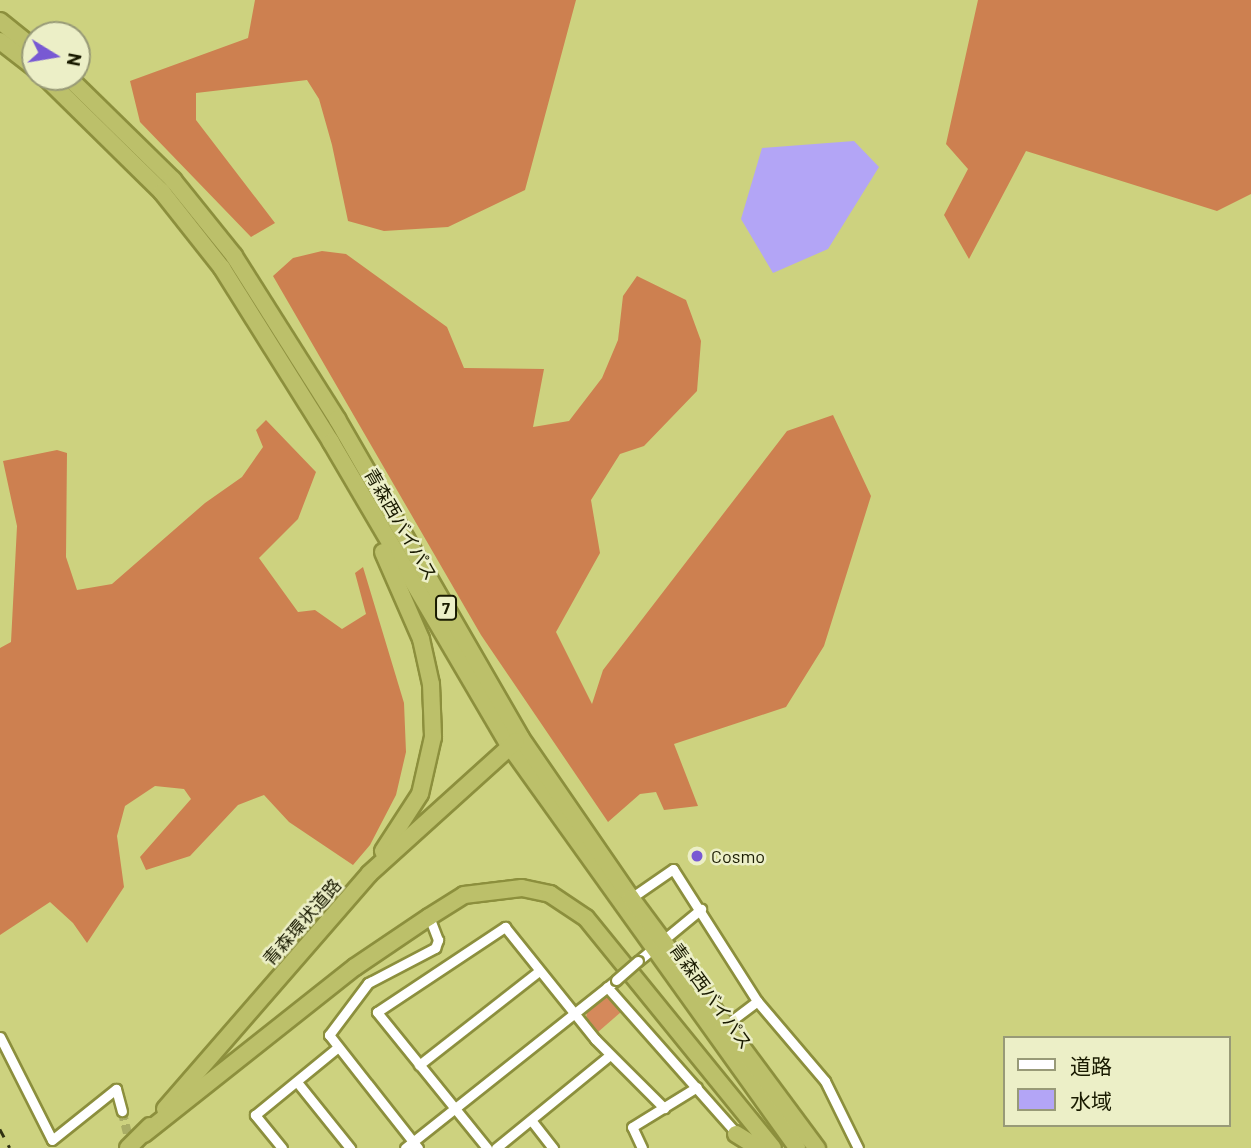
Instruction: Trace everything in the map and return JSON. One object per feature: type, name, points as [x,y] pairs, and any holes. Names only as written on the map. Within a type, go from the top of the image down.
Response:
[{"type":"highway","points":[[0,21],[21,38]]},
{"type":"highway","points":[[0,41],[21,57]]},
{"type":"highway","name":"青森西バイパス","points":[[60,91],[111,138],[222,268],[515,742],[658,944],[797,1148]]},
{"type":"highway","name":"青森西バイパス","points":[[82,91],[173,180],[234,256],[337,419],[515,742],[631,898],[658,944],[727,1024],[817,1148]]},
{"type":"highway","points":[[331,442],[401,588],[431,684],[433,737],[419,794],[369,874]]},
{"type":"highway","name":"青森環状道路","points":[[128,1148],[144,1134],[369,874],[515,742]]},
{"type":"highway","points":[[144,1134],[355,967],[464,895],[504,888],[542,892],[568,905],[604,938],[773,1148]]},
{"type":"highway","points":[[736,1133],[758,1148]]},
{"type":"street","points":[[631,898],[673,869],[701,909],[757,1001],[825,1081],[841,1105],[858,1148]]},
{"type":"street","points":[[429,917],[438,940],[435,948],[368,983],[329,1035],[412,1146],[701,909]]},
{"type":"street","points":[[487,1148],[377,1012],[505,927],[610,1055],[664,1108]]},
{"type":"street","points":[[419,1065],[539,971]]},
{"type":"street","points":[[607,986],[750,1148]]},
{"type":"street","points":[[727,1024],[757,1001]]},
{"type":"street","points":[[0,1037],[52,1140],[116,1089],[122,1111]]},
{"type":"street","points":[[282,1148],[255,1115],[338,1047]]},
{"type":"street","points":[[496,1148],[610,1055]]},
{"type":"street","points":[[297,1082],[350,1148]]},
{"type":"street","points":[[642,1148],[632,1127],[697,1087]]},
{"type":"street","points":[[531,1121],[553,1148]]},
{"type":"shaded area","points":[[255,0],[576,0],[525,190],[448,227],[384,231],[348,221],[319,99],[307,80],[196,93],[196,120],[275,223],[251,237],[140,122],[130,81],[248,38]]},
{"type":"shaded area","points":[[978,0],[1251,0],[1251,194],[1217,211],[1026,151],[969,259],[944,215],[968,169],[946,144]]},
{"type":"shaded area","points":[[322,251],[346,254],[447,327],[464,368],[544,369],[533,427],[569,421],[602,378],[618,340],[623,296],[637,276],[686,300],[701,341],[697,391],[644,446],[620,454],[591,500],[600,553],[556,632],[592,704],[603,670],[787,431],[833,415],[871,496],[824,646],[786,707],[674,744],[698,806],[664,810],[656,792],[640,794],[608,822],[481,635],[273,276],[293,258]]},
{"type":"shaded area","points":[[266,420],[316,472],[298,519],[259,558],[298,612],[315,610],[342,629],[366,614],[355,573],[363,567],[404,703],[406,752],[396,795],[370,845],[353,865],[289,822],[264,795],[238,805],[190,856],[146,870],[140,857],[191,799],[184,789],[155,786],[125,806],[117,836],[124,887],[87,943],[73,923],[50,902],[0,935],[0,648],[11,642],[17,526],[3,461],[57,450],[67,453],[66,557],[77,590],[112,584],[205,503],[242,477],[263,447],[256,430]]},
{"type":"shaded area","points":[[607,996],[621,1012],[598,1032],[586,1019],[587,1011]]},
{"type":"water","points":[[854,141],[879,167],[828,249],[773,273],[741,219],[762,148]]},
{"type":"tunnel","points":[[122,1111],[131,1146]]},
{"type":"railway","points":[[0,1129],[10,1148]]},
{"type":"place","name":"Cosmo","points":[[697,856]]}]
